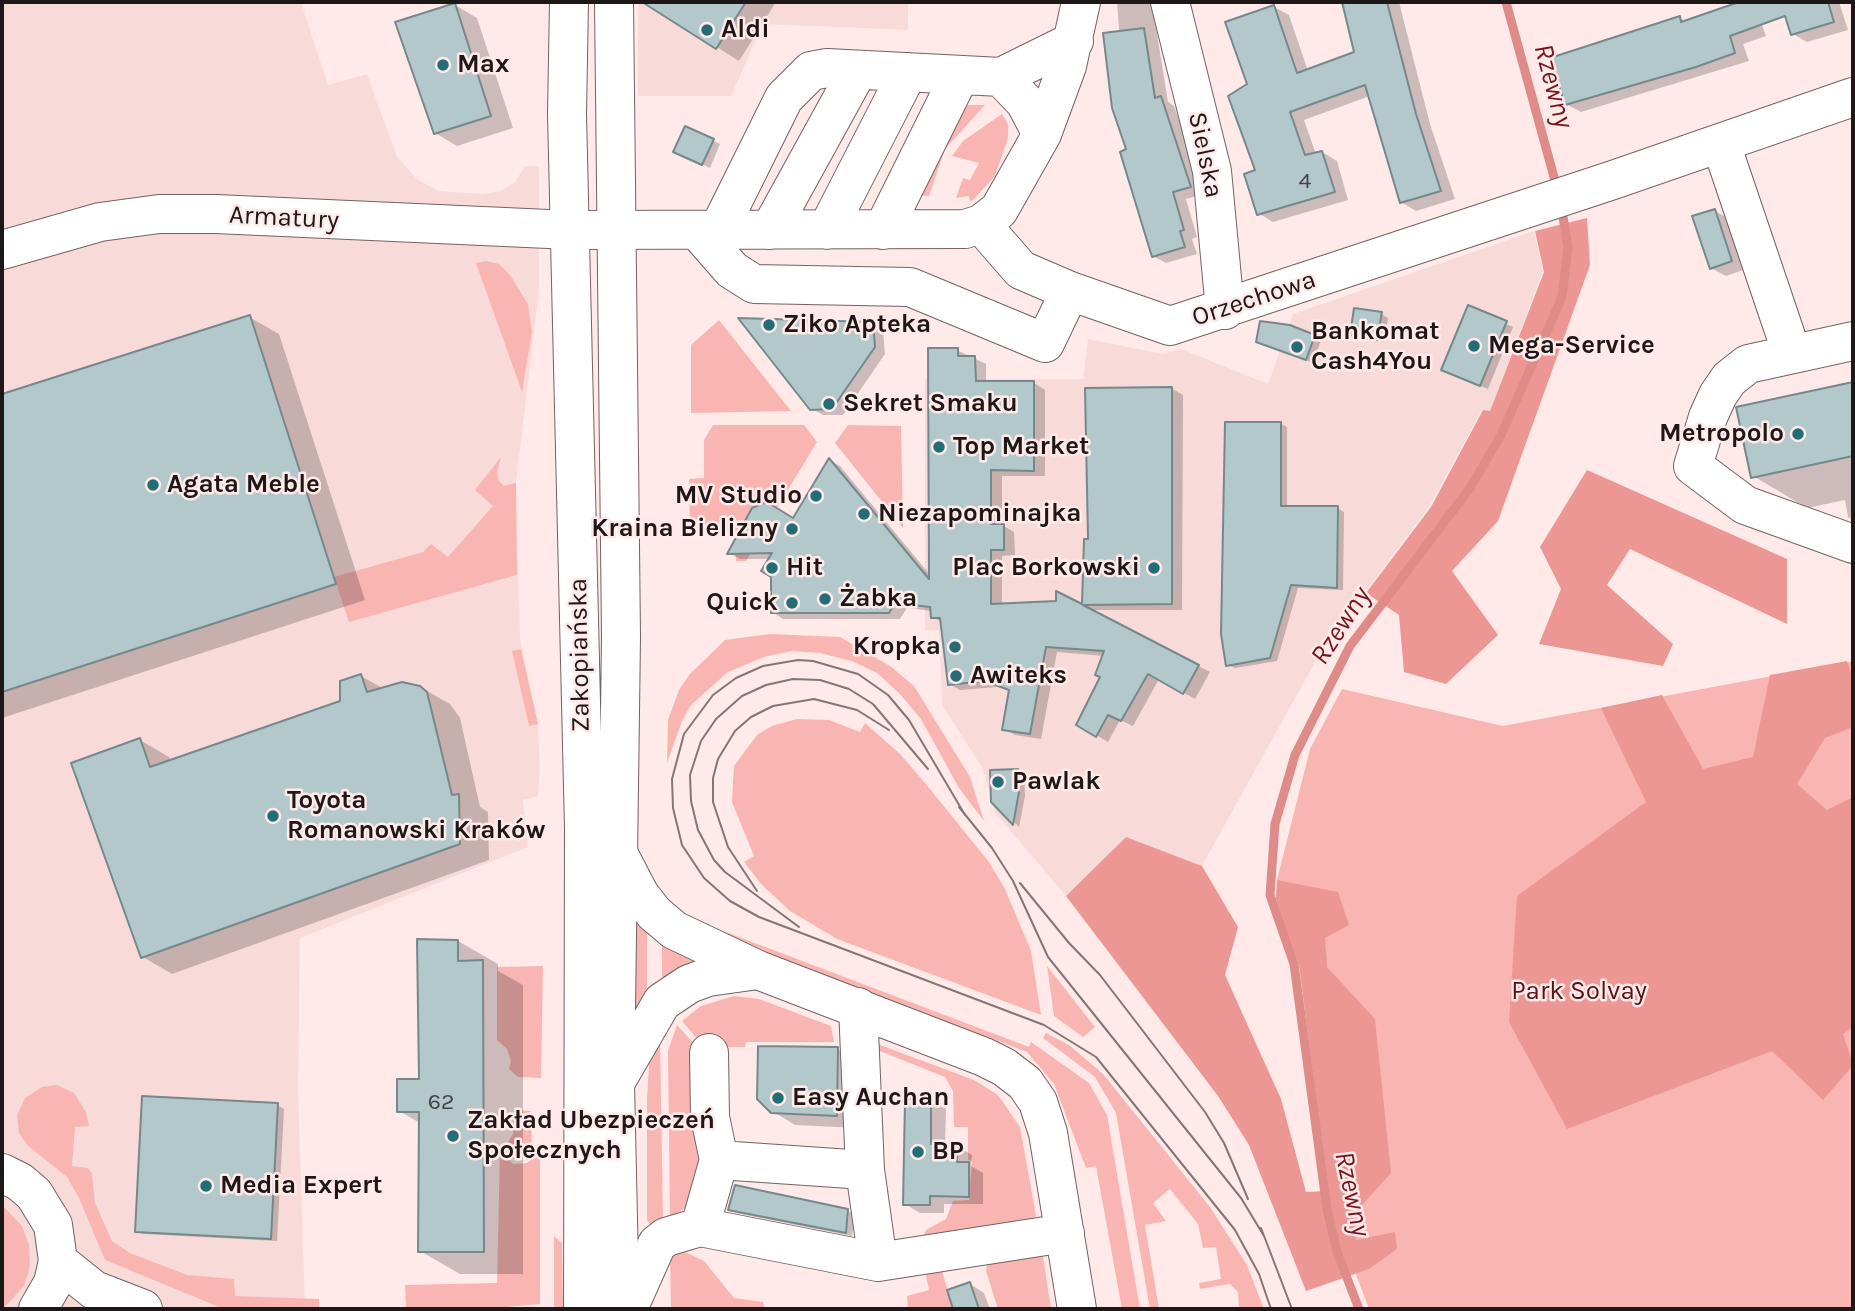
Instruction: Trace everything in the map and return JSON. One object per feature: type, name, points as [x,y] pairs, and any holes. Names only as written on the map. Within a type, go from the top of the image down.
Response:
[{"type":"main road","name":"Zakopiańska","points":[[569,2],[567,114],[584,829],[583,1309]]},
{"type":"main road","name":"Zakopiańska","points":[[614,2],[621,638],[615,1083],[620,1309]]},
{"type":"main road","points":[[615,228],[965,229],[981,224],[1007,200],[1042,134],[1074,41],[1081,2]]},
{"type":"main road","name":"Sielska","points":[[1170,2],[1212,171],[1225,310]]},
{"type":"main road","points":[[787,230],[784,98],[806,74],[895,72],[1001,77],[1074,41]]},
{"type":"main road","points":[[787,230],[895,72]]},
{"type":"main road","points":[[895,72],[787,230],[732,270],[754,284],[910,286],[1045,343],[1070,291]]},
{"type":"main road","points":[[1001,77],[1025,102],[1042,134]]},
{"type":"main road","name":"Orzechowa","points":[[981,224],[1021,270],[1070,291],[1170,326],[1721,144],[1853,97]]},
{"type":"main road","points":[[1721,144],[1792,354]]},
{"type":"main road","name":"Armatury","points":[[2,250],[88,225],[159,214],[571,230],[615,228]]},
{"type":"main road","points":[[1853,341],[1748,364],[1729,379],[1708,416],[1693,466],[1745,505],[1853,544]]},
{"type":"main road","points":[[617,851],[640,895],[664,923],[758,970],[984,1057],[1004,1067],[1025,1083],[1044,1116],[1077,1309]]},
{"type":"main road","points":[[615,1083],[663,1003],[689,984],[708,977],[758,970]]},
{"type":"main road","points":[[858,1007],[865,1170],[878,1262]]},
{"type":"main road","points":[[700,1227],[719,1160],[710,1117],[709,1053]]},
{"type":"main road","points":[[719,1160],[865,1170]]},
{"type":"main road","points":[[2,1172],[20,1182],[45,1209],[53,1225],[58,1261],[54,1283],[38,1309]]},
{"type":"main road","points":[[628,1309],[657,1244],[666,1237],[700,1227],[878,1262],[1065,1233]]},
{"type":"main road","points":[[58,1261],[94,1290],[143,1309]]},
{"type":"shaded area","points":[[2,2],[301,2],[328,85],[367,74],[397,157],[418,180],[439,191],[483,194],[500,191],[515,182],[525,166],[539,166],[539,290],[516,483],[520,640],[538,724],[540,769],[538,796],[523,800],[528,847],[300,938],[298,1091],[305,1309],[2,1309]]},
{"type":"shaded area","points":[[638,2],[908,2],[908,30],[763,24],[731,96],[638,96]]},
{"type":"shaded area","name":"Plac Borkowski","points":[[1534,231],[1543,271],[1490,411],[1482,410],[1429,507],[1323,648],[1202,866],[1126,837],[1066,896],[996,814],[983,769],[942,705],[939,630],[925,631],[925,379],[1083,379],[1088,339],[1163,354],[1181,349],[1268,384],[1293,314]]},
{"type":"green space","points":[[968,105],[985,105],[945,149],[929,196],[911,195],[963,108]]},
{"type":"green space","points":[[1002,114],[1008,124],[1008,138],[995,176],[973,200],[970,201],[969,196],[956,198],[963,178],[970,180],[979,163],[952,156],[963,141]]},
{"type":"green space","points":[[1587,218],[1590,265],[1498,521],[1452,571],[1498,635],[1446,684],[1404,672],[1399,615],[1366,593],[1431,507],[1483,410],[1490,411],[1544,272],[1535,231]]},
{"type":"green space","points":[[486,261],[499,264],[510,275],[528,304],[532,332],[522,392],[476,263]]},
{"type":"green space","points":[[719,320],[791,411],[691,413],[691,345]]},
{"type":"green space","points":[[713,425],[804,425],[817,442],[777,508],[767,502],[751,508],[749,513],[769,524],[746,561],[736,561],[735,531],[690,531],[689,479],[704,478],[704,440]]},
{"type":"green space","points":[[848,425],[901,426],[903,528],[835,443]]},
{"type":"green space","points":[[501,457],[497,473],[499,481],[504,486],[516,483],[517,575],[349,622],[334,577],[423,552],[431,544],[448,557],[493,506],[475,490]]},
{"type":"green space","points":[[1587,470],[1787,559],[1787,624],[1630,549],[1607,585],[1673,644],[1663,666],[1539,644],[1561,589],[1540,547]]},
{"type":"green space","points":[[770,634],[840,637],[890,666],[914,686],[970,777],[984,821],[959,788],[921,719],[899,693],[877,673],[852,661],[820,653],[792,651],[764,657],[728,672],[691,705],[682,721],[667,763],[668,720],[679,690],[689,675],[725,640]]},
{"type":"green space","points":[[521,649],[538,724],[529,726],[512,651]]},
{"type":"green space","points":[[1847,661],[1853,678],[1853,727],[1825,738],[1797,784],[1827,810],[1853,797],[1853,1027],[1843,1034],[1853,1065],[1823,1100],[1772,1051],[1567,1129],[1509,1022],[1517,896],[1646,802],[1601,708],[1662,695],[1703,769],[1753,757],[1770,675]]},
{"type":"green space","name":"Park Solvay","points":[[1853,661],[1853,1309],[1369,1309],[1349,1256],[1299,965],[1276,899],[1277,880],[1310,749],[1342,689],[1503,726]]},
{"type":"green space","points":[[797,719],[829,720],[860,732],[865,723],[900,754],[925,783],[989,862],[1005,889],[1031,951],[1041,1015],[837,939],[790,911],[762,885],[744,862],[754,856],[732,802],[734,766],[757,735],[772,726]]},
{"type":"green space","points":[[1126,837],[1202,866],[1238,927],[1225,975],[1281,1099],[1306,1192],[1328,1191],[1299,965],[1276,899],[1277,880],[1338,892],[1349,925],[1325,938],[1327,967],[1375,1019],[1391,1173],[1353,1215],[1356,1240],[1395,1232],[1397,1249],[1369,1269],[1306,1291],[1249,1145],[1218,1096],[1066,896]]},
{"type":"green space","points":[[632,913],[647,927],[647,999],[635,1012]]},
{"type":"green space","points":[[702,923],[1029,1047],[1031,1042],[1089,1083],[1107,1115],[1140,1309],[1122,1309],[1096,1166],[1086,1168],[1054,1084],[1027,1052],[697,927]]},
{"type":"green space","points":[[662,940],[696,963],[662,984]]},
{"type":"green space","points":[[543,966],[541,1078],[518,1077],[509,1069],[511,1061],[507,1049],[497,1040],[497,967]]},
{"type":"green space","points":[[1047,966],[1095,1027],[1083,1037],[1054,1016]]},
{"type":"green space","points":[[734,996],[759,999],[831,1026],[834,1042],[746,1042],[745,1047],[704,1047],[682,1021],[701,1006]]},
{"type":"green space","points":[[677,1025],[696,1046],[702,1185],[688,1206],[670,1218],[668,1051]]},
{"type":"green space","points":[[1046,1033],[1069,1045],[1103,1074],[1210,1207],[1247,1265],[1264,1309],[1239,1309],[1238,1292],[1230,1284],[1200,1289],[1199,1283],[1221,1279],[1216,1247],[1203,1248],[1198,1224],[1170,1189],[1153,1203],[1166,1221],[1145,1225],[1159,1309],[1150,1309],[1116,1113],[1095,1077],[1043,1038]]},
{"type":"green space","points":[[660,1035],[663,1224],[651,1226],[647,1220],[647,1099],[650,1049]]},
{"type":"green space","points":[[872,1042],[974,1080],[998,1095],[1020,1127],[1036,1216],[1033,1220],[923,1237],[926,1230],[946,1219],[953,1201],[969,1200],[972,1161],[968,1160],[968,1127],[954,1127],[953,1091],[945,1077],[880,1051]]},
{"type":"green space","points":[[57,1085],[74,1093],[86,1112],[89,1126],[75,1127],[72,1166],[88,1168],[92,1174],[95,1203],[112,1241],[130,1253],[187,1275],[234,1279],[235,1296],[319,1299],[319,1309],[224,1309],[105,1260],[79,1198],[67,1177],[27,1145],[19,1133],[17,1115],[25,1098],[42,1087]]},
{"type":"green space","points":[[514,1110],[531,1111],[532,1150],[520,1157],[509,1151],[507,1144],[513,1134]]},
{"type":"green space","points":[[500,1148],[513,1164],[527,1163],[540,1152],[540,1304],[484,1309],[406,1309],[405,1285],[497,1283]]},
{"type":"green space","points":[[2,1205],[22,1226],[29,1245],[30,1266],[24,1286],[3,1309]]},
{"type":"green space","points":[[554,1236],[562,1243],[563,1309],[554,1307]]},
{"type":"green space","points":[[685,1252],[704,1261],[734,1298],[763,1302],[765,1309],[671,1309],[670,1254]]},
{"type":"green space","points":[[1043,1256],[1051,1309],[998,1309],[986,1271],[987,1263]]},
{"type":"green space","points":[[925,1271],[942,1271],[953,1309],[908,1309],[907,1296],[929,1290]]},
{"type":"building","name":"Aldi","points":[[642,2],[746,2],[716,49]]},
{"type":"building","points":[[1342,2],[1387,2],[1416,114],[1441,191],[1400,203],[1365,85],[1290,112],[1305,155],[1322,151],[1335,192],[1257,215],[1244,174],[1255,170],[1228,96],[1247,84],[1225,22],[1274,5],[1297,73],[1354,52]]},
{"type":"building","points":[[1739,2],[1828,2],[1834,22],[1791,35],[1785,16],[1730,36],[1735,53],[1565,105],[1550,58],[1680,16],[1681,22]]},
{"type":"building","name":"Max","points":[[455,3],[491,116],[434,134],[395,22]]},
{"type":"building","points":[[1144,28],[1155,98],[1161,96],[1191,187],[1173,192],[1184,230],[1180,231],[1185,247],[1152,257],[1120,152],[1126,149],[1112,108],[1103,33]]},
{"type":"building","points":[[685,126],[714,139],[702,165],[673,152]]},
{"type":"building","points":[[1715,209],[1732,261],[1710,269],[1692,216]]},
{"type":"building","name":"Mega-Service","points":[[1468,305],[1507,321],[1480,386],[1441,370]]},
{"type":"building","points":[[1354,308],[1382,312],[1377,340],[1350,335]]},
{"type":"building","name":"Agata Meble","points":[[250,315],[336,584],[2,692],[2,394]]},
{"type":"building","points":[[738,318],[873,322],[875,347],[832,409],[810,410]]},
{"type":"building","points":[[1260,321],[1290,325],[1315,335],[1306,360],[1256,342]]},
{"type":"building","points":[[928,348],[958,348],[958,356],[975,356],[976,381],[1034,381],[1034,471],[991,470],[991,524],[1004,524],[1004,550],[991,550],[991,604],[1056,601],[1056,591],[1082,604],[1084,539],[1088,539],[1085,388],[1172,387],[1172,604],[1083,605],[1199,665],[1183,694],[1148,674],[1121,721],[1108,715],[1096,737],[1076,725],[1100,677],[1095,675],[1104,651],[1046,647],[1030,734],[1002,730],[1009,690],[985,681],[948,685],[940,618],[931,618],[930,607],[895,603],[889,613],[771,613],[771,577],[761,571],[772,553],[727,554],[752,508],[767,502],[793,518],[829,458],[929,579]]},
{"type":"building","name":"Metropolo","points":[[1853,382],[1853,456],[1751,478],[1736,407]]},
{"type":"building","points":[[1225,422],[1281,422],[1281,506],[1338,506],[1337,588],[1291,585],[1270,658],[1226,666],[1221,634]]},
{"type":"building","name":"Toyota Romanowski Kraków","points":[[361,674],[367,692],[402,682],[420,686],[427,692],[452,795],[459,794],[460,844],[141,958],[71,763],[140,738],[150,767],[340,701],[340,681]]},
{"type":"building","points":[[1018,769],[1019,792],[1013,825],[991,802],[990,770]]},
{"type":"building","points":[[417,939],[458,940],[458,961],[483,960],[484,1252],[418,1252],[419,1112],[397,1112],[397,1079],[419,1079]]},
{"type":"building","points":[[758,1046],[838,1047],[837,1116],[771,1113],[757,1099]]},
{"type":"building","name":"Media Expert","points":[[142,1096],[278,1103],[271,1239],[135,1232]]},
{"type":"building","name":"BP","points":[[905,1099],[931,1099],[931,1144],[957,1144],[957,1162],[969,1162],[969,1197],[930,1196],[930,1205],[903,1205]]},
{"type":"building","points":[[735,1185],[848,1209],[846,1233],[728,1210]]},
{"type":"building","points":[[970,1282],[979,1309],[953,1309],[947,1290]]},
{"type":"waterway","name":"Rzewny","points":[[1506,2],[1557,188]]},
{"type":"waterway","name":"Rzewny","points":[[1359,1309],[1337,1252],[1327,1209],[1294,964],[1270,895],[1275,824],[1295,755],[1350,646],[1470,488],[1501,435],[1562,297],[1568,247],[1561,205]]},
{"type":"tram line","points":[[965,815],[909,720],[888,695],[858,674],[813,661],[798,660],[763,666],[736,678],[713,695],[684,734],[672,779],[673,808],[682,845],[704,878],[730,901],[759,917],[1044,1025],[1096,1057],[1235,1230],[1259,1274],[1271,1309]]},
{"type":"tram line","points":[[799,927],[725,872],[714,860],[698,830],[691,801],[690,775],[701,741],[716,719],[742,696],[766,685],[793,679],[820,680],[849,689],[873,704],[928,769]]},
{"type":"tram line","points":[[757,891],[728,847],[713,802],[713,778],[718,759],[735,731],[751,717],[773,706],[814,699],[857,710],[889,730]]},
{"type":"tram line","points":[[959,807],[992,848],[1013,881],[1048,957],[1241,1198],[1264,1236]]},
{"type":"tram line","points":[[1020,883],[1069,943],[1100,975],[1205,1112],[1224,1143],[1248,1199]]},
{"type":"tram line","points":[[1261,1228],[1292,1309]]},
{"type":"place","name":"Aldi","points":[[707,30]]},
{"type":"place","name":"Max","points":[[443,65]]},
{"type":"place","name":"Ziko Apteka","points":[[769,325]]},
{"type":"place","name":"Mega-Service","points":[[1474,346]]},
{"type":"place","name":"Bankomat Cash4You","points":[[1297,347]]},
{"type":"place","name":"Sekret Smaku","points":[[829,404]]},
{"type":"place","name":"Metropolo","points":[[1798,434]]},
{"type":"place","name":"Top Market","points":[[939,447]]},
{"type":"place","name":"Agata Meble","points":[[153,485]]},
{"type":"place","name":"MV Studio","points":[[816,496]]},
{"type":"place","name":"Niezapominajka","points":[[864,514]]},
{"type":"place","name":"Kraina Bielizny","points":[[792,529]]},
{"type":"place","name":"Hit","points":[[772,568]]},
{"type":"place","name":"Plac Borkowski","points":[[1154,568]]},
{"type":"place","name":"Żabka","points":[[825,599]]},
{"type":"place","name":"Quick","points":[[792,603]]},
{"type":"place","name":"Kropka","points":[[955,647]]},
{"type":"place","name":"Awiteks","points":[[956,676]]},
{"type":"place","name":"Pawlak","points":[[998,782]]},
{"type":"place","name":"Toyota Romanowski Kraków","points":[[273,816]]},
{"type":"place","name":"Easy Auchan","points":[[778,1098]]},
{"type":"place","name":"Zakład Ubezpieczeń Społecznych","points":[[453,1136]]},
{"type":"place","name":"BP","points":[[918,1152]]},
{"type":"place","name":"Media Expert","points":[[206,1186]]}]
